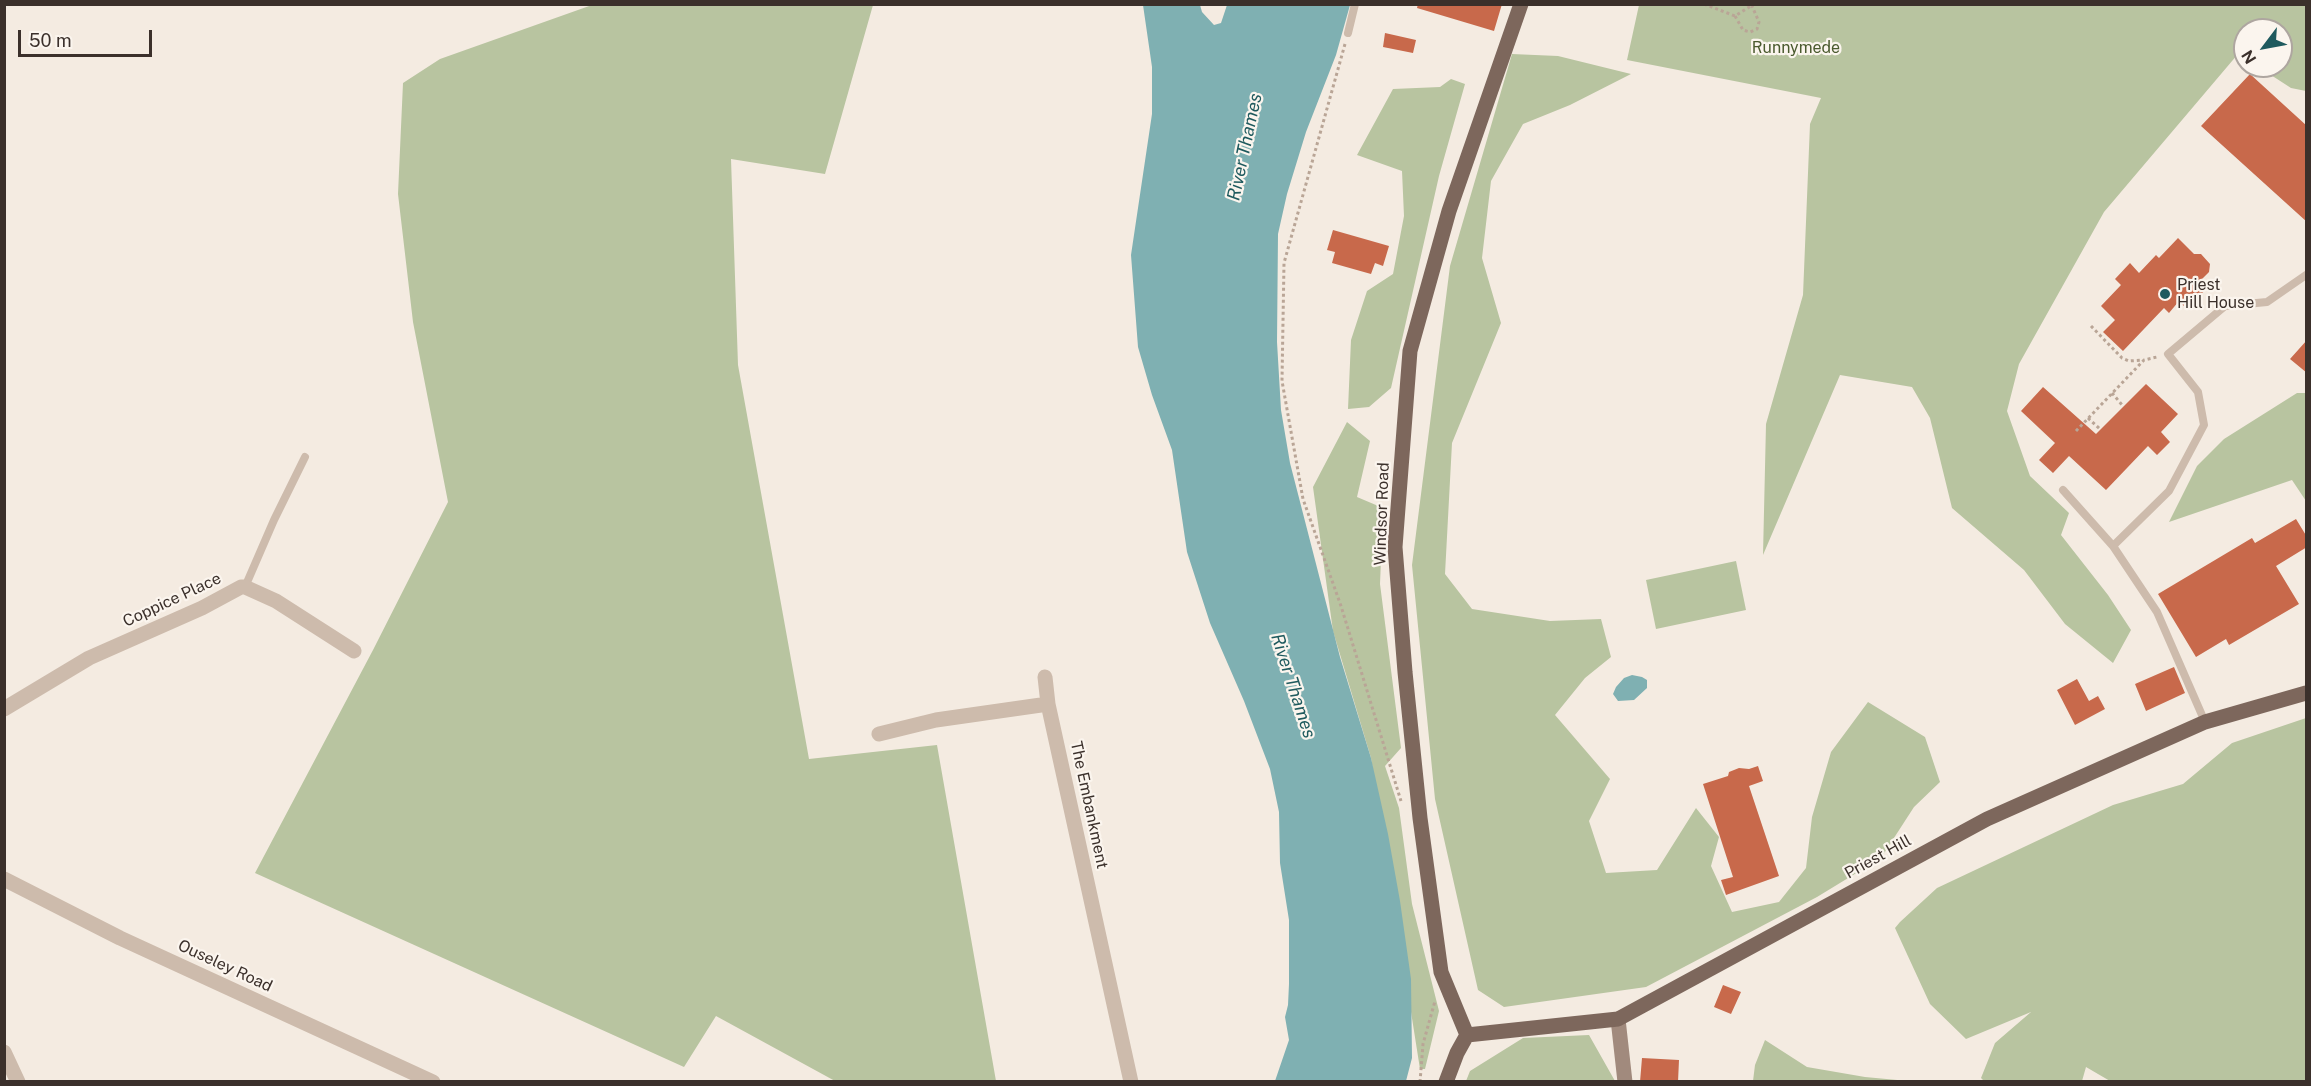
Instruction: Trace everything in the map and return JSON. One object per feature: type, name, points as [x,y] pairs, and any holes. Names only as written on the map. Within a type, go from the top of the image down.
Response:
[{"type":"main road","name":"Windsor Road","points":[[1467,1035],[1441,972],[1413,751],[1395,547],[1410,351],[1449,211],[1521,4]]},
{"type":"main road","name":"Priest Hill","points":[[1467,1035],[1618,1019],[1987,819],[2205,722],[2307,693]]},
{"type":"main road","points":[[1618,1019],[1625,1082]]},
{"type":"main road","points":[[1446,1082],[1467,1035]]},
{"type":"street","name":"Coppice Place","points":[[4,709],[89,658],[245,587],[276,601],[354,651]]},
{"type":"street","name":"The Embankment","points":[[1045,677],[1048,704],[1131,1082]]},
{"type":"street","points":[[879,734],[936,720],[1048,704]]},
{"type":"street","name":"Ouseley Road","points":[[4,879],[120,938],[433,1082]]},
{"type":"street","points":[[4,1052],[18,1082]]},
{"type":"lane","points":[[1348,33],[1355,4]]},
{"type":"lane","points":[[2114,546],[2169,491],[2204,425],[2198,392],[2168,354],[2225,306],[2267,302],[2307,275]]},
{"type":"lane","points":[[245,587],[305,457]]},
{"type":"lane","points":[[2064,490],[2114,546],[2157,612],[2205,722]]},
{"type":"path","points":[[1704,4],[1735,16],[1743,30],[1750,32],[1757,29],[1759,22],[1753,5],[1735,16]]},
{"type":"path","points":[[1348,33],[1284,263],[1282,381],[1304,499],[1341,606],[1401,803]]},
{"type":"path","points":[[2091,326],[2122,358],[2129,361],[2168,354]]},
{"type":"path","points":[[2076,431],[2144,360]]},
{"type":"path","points":[[2112,393],[2124,406]]},
{"type":"path","points":[[2088,418],[2101,430]]},
{"type":"path","points":[[1420,1082],[1423,1044],[1436,998]]},
{"type":"green space","points":[[592,5],[873,5],[825,174],[731,159],[738,365],[809,759],[937,745],[996,1081],[835,1081],[716,1016],[684,1067],[255,873],[448,502],[413,322],[398,194],[403,83],[440,59]]},
{"type":"green space","name":"Runnymede","points":[[1639,5],[2306,5],[2306,91],[2291,88],[2276,78],[2293,78],[2293,18],[2233,18],[2233,60],[2104,212],[2019,364],[2007,411],[2030,476],[2069,513],[2061,535],[2108,595],[2131,630],[2113,663],[2065,624],[2024,570],[1952,508],[1930,418],[1912,387],[1840,375],[1763,555],[1766,424],[1803,295],[1810,124],[1821,98],[1627,60]]},
{"type":"green space","points":[[1512,54],[1558,56],[1631,74],[1570,105],[1523,124],[1491,181],[1482,258],[1501,323],[1452,443],[1445,574],[1472,609],[1550,621],[1601,619],[1611,657],[1585,678],[1555,715],[1610,779],[1589,821],[1606,873],[1657,870],[1696,808],[1719,837],[1711,866],[1732,912],[1779,902],[1806,868],[1812,817],[1831,752],[1868,702],[1925,737],[1940,782],[1914,807],[1881,858],[1817,897],[1646,987],[1504,1007],[1478,990],[1435,799],[1412,565],[1450,266]]},
{"type":"green space","points":[[1451,79],[1465,84],[1439,176],[1391,388],[1369,407],[1348,409],[1351,340],[1367,291],[1393,274],[1404,216],[1402,171],[1357,155],[1393,89],[1440,87]]},
{"type":"green space","points":[[2297,393],[2306,393],[2306,501],[2292,480],[2169,522],[2197,466],[2224,439]]},
{"type":"green space","points":[[1347,422],[1370,441],[1357,497],[1383,508],[1380,584],[1401,748],[1385,766],[1399,808],[1412,904],[1439,1011],[1425,1069],[1420,1069],[1371,758],[1333,631],[1313,487]]},
{"type":"green space","points":[[1736,561],[1746,610],[1656,629],[1646,580]]},
{"type":"green space","points":[[2306,718],[2306,1081],[2110,1081],[2086,1067],[2082,1081],[1985,1082],[1981,1078],[1995,1043],[2031,1012],[1966,1039],[1930,1004],[1895,928],[1900,922],[1937,888],[2113,805],[2183,784],[2232,743]]},
{"type":"green space","points":[[1589,1035],[1615,1081],[1466,1081],[1470,1071],[1523,1038]]},
{"type":"green space","points":[[1765,1040],[1807,1067],[1865,1077],[1908,1081],[1753,1081],[1755,1065]]},
{"type":"water","name":"River Thames","points":[[1143,5],[1200,5],[1202,12],[1214,25],[1221,23],[1227,5],[1350,5],[1336,55],[1306,132],[1287,194],[1278,234],[1277,342],[1281,410],[1290,463],[1340,657],[1371,758],[1400,901],[1411,979],[1412,1058],[1406,1081],[1275,1081],[1289,1040],[1285,1017],[1289,984],[1289,920],[1280,863],[1279,812],[1270,769],[1210,623],[1187,552],[1172,450],[1138,347],[1131,255],[1152,114],[1152,67]]},
{"type":"water","points":[[1632,675],[1647,680],[1647,688],[1634,700],[1618,701],[1613,694],[1616,687],[1624,678]]},
{"type":"building","points":[[1418,4],[1502,4],[1494,31],[1417,8]]},
{"type":"building","points":[[1385,33],[1416,40],[1413,53],[1383,47]]},
{"type":"building","points":[[2246,78],[2254,78],[2307,126],[2307,222],[2201,126]]},
{"type":"building","points":[[1333,230],[1389,246],[1383,266],[1375,263],[1371,274],[1332,263],[1335,252],[1327,250]]},
{"type":"building","name":"Priest Hill House","points":[[2178,238],[2194,254],[2201,254],[2210,264],[2209,272],[2200,281],[2207,288],[2187,309],[2179,301],[2169,313],[2164,308],[2123,351],[2103,332],[2115,320],[2101,306],[2121,285],[2115,279],[2130,263],[2139,273],[2156,255],[2159,258]]},
{"type":"building","points":[[2307,340],[2307,373],[2290,359]]},
{"type":"building","points":[[2146,384],[2178,414],[2161,432],[2170,442],[2157,455],[2148,446],[2106,490],[2069,456],[2053,473],[2039,460],[2055,443],[2021,411],[2043,387],[2096,434]]},
{"type":"building","points":[[2296,519],[2307,537],[2307,547],[2276,566],[2299,604],[2229,645],[2226,639],[2196,657],[2158,594],[2252,538],[2255,543]]},
{"type":"building","points":[[2174,667],[2185,693],[2146,711],[2135,684]]},
{"type":"building","points":[[2077,679],[2089,701],[2098,696],[2105,709],[2075,725],[2057,690]]},
{"type":"building","points":[[1758,766],[1763,781],[1749,786],[1779,876],[1726,895],[1721,880],[1733,877],[1703,784],[1728,776],[1729,772],[1739,768],[1749,769]]},
{"type":"building","points":[[1723,985],[1741,992],[1731,1014],[1714,1007]]},
{"type":"building","points":[[1642,1058],[1679,1060],[1678,1082],[1640,1082]]},
{"type":"place","name":"Priest Hill House","points":[[2165,294]]}]
